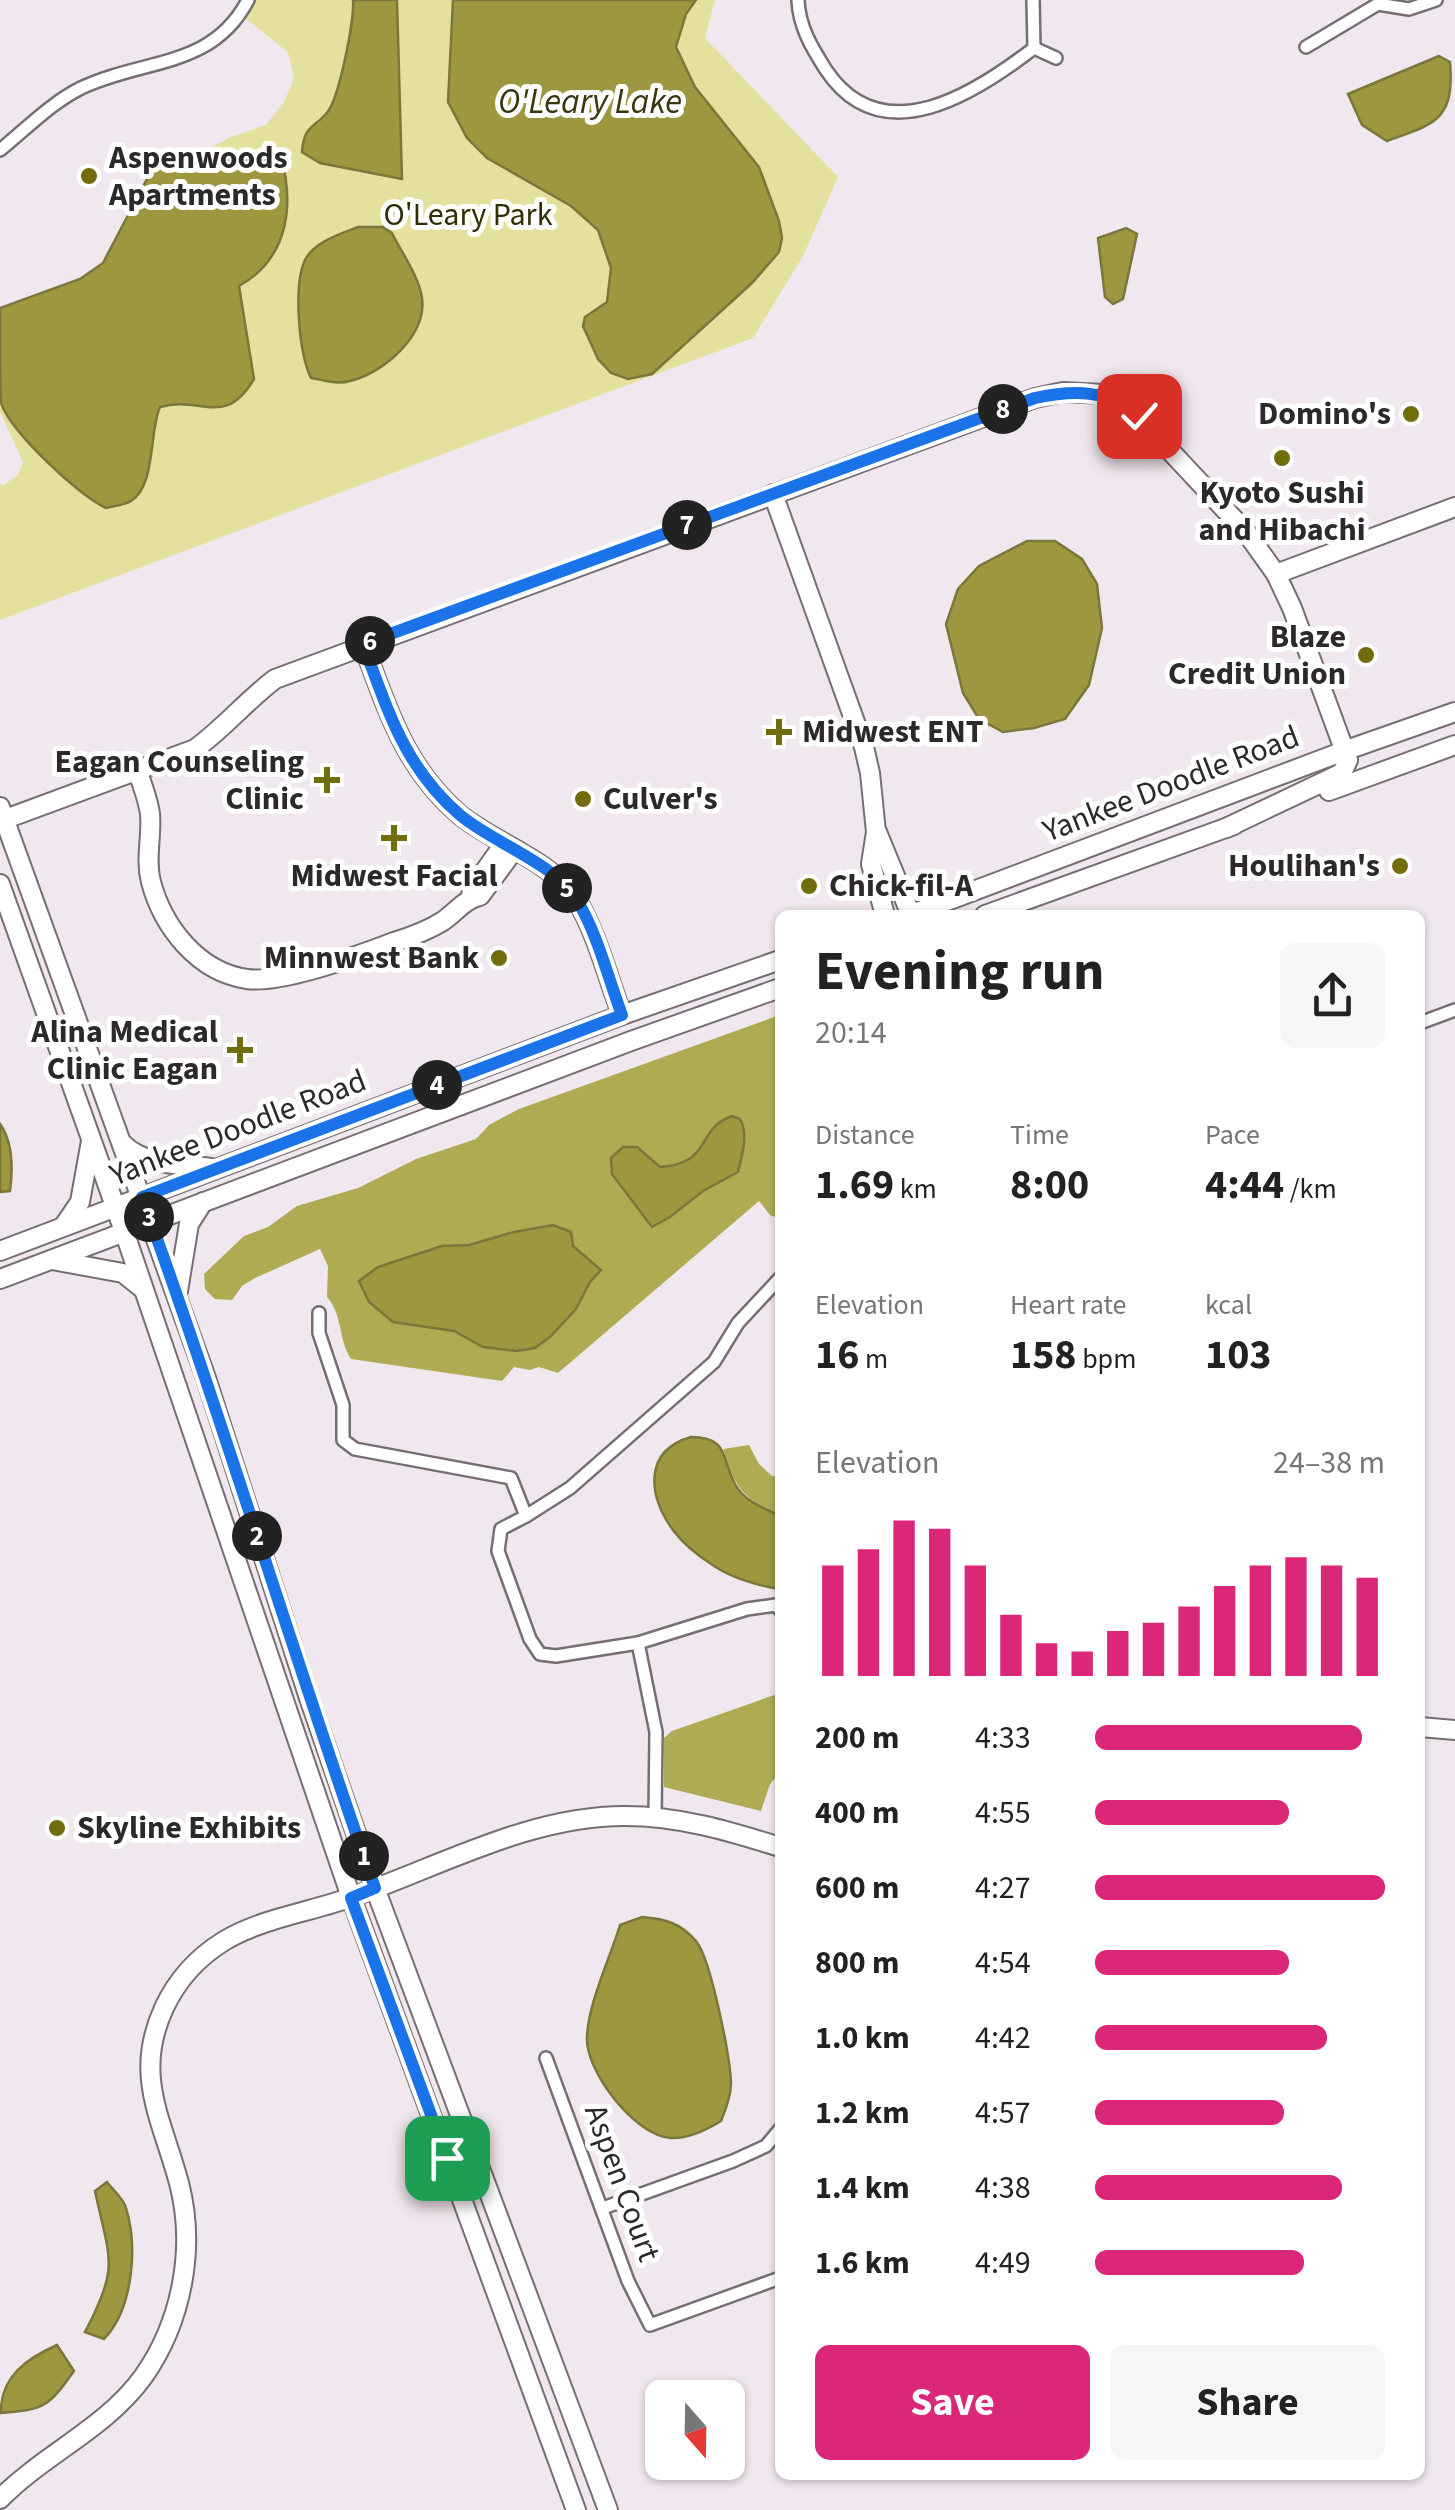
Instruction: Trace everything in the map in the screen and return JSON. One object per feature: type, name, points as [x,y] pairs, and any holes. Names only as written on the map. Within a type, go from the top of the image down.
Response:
[{"type":"street","points":[[0,150],[77,90],[113,74],[198,51],[210,44],[237,21],[248,0]]},
{"type":"street","points":[[798,0],[798,15],[810,46],[832,78],[851,96],[877,109],[905,112],[937,107],[992,80],[1034,48]]},
{"type":"street","points":[[1033,0],[1034,48]]},
{"type":"street","points":[[1306,47],[1378,4],[1409,9],[1436,0]]},
{"type":"street","points":[[1034,48],[1056,58]]},
{"type":"street","points":[[608,2510],[375,1888],[177,1296],[1,816],[194,748],[222,730],[275,679],[1035,398],[1063,392],[1102,394],[1139,416],[1246,532],[1276,574],[1292,608],[1348,760],[1342,773],[1226,828]]},
{"type":"street","points":[[773,494],[864,747],[876,832],[908,910]]},
{"type":"street","points":[[1276,574],[1455,507]]},
{"type":"street","points":[[363,644],[398,738],[425,782],[462,817],[552,875],[577,900],[622,1015]]},
{"type":"street","name":"Yankee Doodle Road","points":[[923,910],[1344,750],[1455,712]]},
{"type":"street","name":"Yankee Doodle Road","points":[[999,910],[1455,745]]},
{"type":"street","points":[[138,770],[150,813],[147,862],[151,884],[164,914],[185,947],[216,969],[248,979],[283,976],[440,923],[471,898],[480,896],[509,847]]},
{"type":"street","points":[[876,832],[872,864],[885,910]]},
{"type":"street","points":[[0,884],[124,1231],[351,1898],[576,2510]]},
{"type":"street","name":"Yankee Doodle Road","points":[[0,1251],[622,1015],[775,962]]},
{"type":"street","name":"Yankee Doodle Road","points":[[0,1279],[775,990]]},
{"type":"street","points":[[1425,1021],[1455,1010]]},
{"type":"street","points":[[62,1227],[80,1202],[92,1141]]},
{"type":"street","points":[[123,1144],[146,1160],[216,1169]]},
{"type":"street","points":[[177,1296],[190,1224],[203,1201]]},
{"type":"street","points":[[50,1260],[123,1272],[144,1289]]},
{"type":"street","points":[[775,1283],[738,1323],[714,1362],[570,1488],[501,1529],[498,1551],[530,1639],[540,1654],[556,1656],[638,1643],[746,1608],[775,1605]]},
{"type":"street","points":[[319,1313],[320,1333],[343,1406],[344,1440],[356,1448],[511,1478],[526,1516]]},
{"type":"street","points":[[638,1643],[656,1732],[655,1818]]},
{"type":"street","points":[[1425,1727],[1455,1730]]},
{"type":"street","points":[[0,2499],[42,2461],[116,2408],[142,2378],[171,2323],[184,2274],[185,2223],[179,2184],[154,2110],[150,2065],[154,2036],[172,1993],[201,1958],[239,1933],[351,1898],[553,1824],[624,1816],[684,1820],[775,1846]]},
{"type":"street","name":"Aspen Court","points":[[546,2058],[628,2281],[650,2325],[775,2280]]},
{"type":"street","points":[[603,2208],[733,2161],[766,2146],[775,2134]]},
{"type":"green space","name":"O'Leary Park","points":[[248,0],[715,0],[705,38],[838,177],[803,256],[753,338],[0,620],[0,484],[18,475],[23,462],[0,412],[0,308],[80,279],[103,263],[148,177],[162,163],[204,151],[266,125],[284,102],[294,78],[288,52],[240,14]]},
{"type":"shaded area","points":[[775,1017],[775,1217],[759,1201],[558,1373],[539,1367],[514,1367],[502,1381],[351,1359],[336,1311],[327,1297],[328,1266],[320,1249],[255,1278],[242,1286],[232,1300],[215,1299],[205,1289],[204,1274],[244,1236],[268,1227],[297,1206],[358,1188],[416,1159],[476,1139],[489,1125],[519,1109]],"holes":[[[710,1132],[738,1173],[703,1191],[670,1217],[649,1158],[660,1167],[685,1162],[696,1154]],[[553,1225],[571,1232],[573,1246],[594,1263],[590,1277],[580,1301],[565,1321],[535,1348],[470,1341],[454,1331],[425,1326],[442,1246],[469,1245]]]},
{"type":"shaded area","points":[[749,1445],[759,1464],[775,1476],[775,1513],[742,1490],[723,1449]]},
{"type":"shaded area","points":[[775,1695],[775,1778],[761,1811],[664,1787],[664,1738],[672,1731]]},
{"type":"water","points":[[353,0],[397,0],[402,179],[320,163],[302,152],[307,133],[326,114],[336,93],[349,41]]},
{"type":"water","name":"O'Leary Lake","points":[[453,0],[696,0],[686,14],[676,47],[695,87],[759,167],[782,238],[779,252],[752,283],[652,374],[628,379],[611,373],[598,359],[583,326],[585,317],[607,302],[611,268],[598,230],[571,206],[487,158],[467,138],[448,102]]},
{"type":"water","points":[[1439,56],[1450,62],[1451,82],[1449,97],[1438,118],[1387,141],[1362,125],[1348,94]]},
{"type":"water","points":[[204,151],[280,153],[285,172],[287,210],[278,245],[269,261],[239,286],[254,379],[233,403],[222,407],[160,407],[145,483],[131,501],[106,508],[47,462],[7,415],[1,403],[0,308],[80,279],[103,263],[148,177],[162,163]]},
{"type":"water","points":[[358,227],[383,227],[392,233],[420,290],[422,312],[418,325],[401,350],[363,377],[340,382],[311,378],[299,319],[301,272],[315,248]]},
{"type":"water","points":[[1126,228],[1137,234],[1123,299],[1113,304],[1105,297],[1098,238]]},
{"type":"water","points":[[1027,541],[1055,541],[1082,559],[1097,584],[1102,628],[1089,685],[1065,719],[1003,732],[979,719],[963,693],[946,624],[958,589],[979,566]]},
{"type":"water","points":[[732,1116],[740,1119],[744,1132],[738,1172],[652,1227],[612,1174],[611,1158],[623,1147],[637,1147],[660,1167],[677,1164],[696,1153],[712,1129]]},
{"type":"water","points":[[0,1124],[12,1164],[10,1191],[0,1192]]},
{"type":"water","points":[[553,1225],[571,1232],[573,1246],[601,1270],[576,1309],[535,1348],[516,1351],[483,1347],[454,1331],[393,1322],[369,1302],[359,1281],[378,1267],[442,1246],[469,1245]]},
{"type":"water","points":[[691,1437],[718,1445],[743,1495],[775,1514],[775,1588],[746,1581],[714,1566],[673,1530],[659,1503],[655,1476],[664,1453]]},
{"type":"water","points":[[642,1917],[672,1923],[696,1941],[708,1967],[723,2031],[731,2083],[725,2112],[721,2121],[684,2137],[657,2134],[628,2114],[603,2083],[589,2051],[591,2010],[620,1925]]},
{"type":"water","points":[[107,2182],[126,2208],[132,2259],[127,2295],[104,2339],[85,2332],[108,2277],[108,2249],[95,2191]]},
{"type":"water","points":[[57,2345],[74,2371],[58,2392],[37,2408],[1,2413],[5,2389],[18,2370]]},
{"type":"place","name":"Aspenwoods Apartments","points":[[89,176]]},
{"type":"place","name":"Domino's","points":[[1411,414]]},
{"type":"place","name":"Kyoto Sushi and Hibachi","points":[[1282,458]]},
{"type":"place","name":"Blaze Credit Union","points":[[1366,655]]},
{"type":"place","name":"Midwest ENT","points":[[779,732]]},
{"type":"place","name":"Eagan Counseling Clinic","points":[[327,780]]},
{"type":"place","name":"Culver's","points":[[583,799]]},
{"type":"place","name":"Midwest Facial","points":[[394,838]]},
{"type":"place","name":"Houlihan's","points":[[1400,866]]},
{"type":"place","name":"Chick-fil-A","points":[[809,886]]},
{"type":"place","name":"Minnwest Bank","points":[[499,958]]},
{"type":"place","name":"Alina Medical Clinic Eagan","points":[[240,1050]]},
{"type":"place","name":"Skyline Exhibits","points":[[57,1828]]},
{"type":"route","points":[[447,2158],[351,1898],[375,1888],[142,1197],[622,1015],[577,900],[552,875],[462,817],[425,782],[398,738],[363,644],[1035,398],[1063,392],[1102,394],[1139,416]]}]
